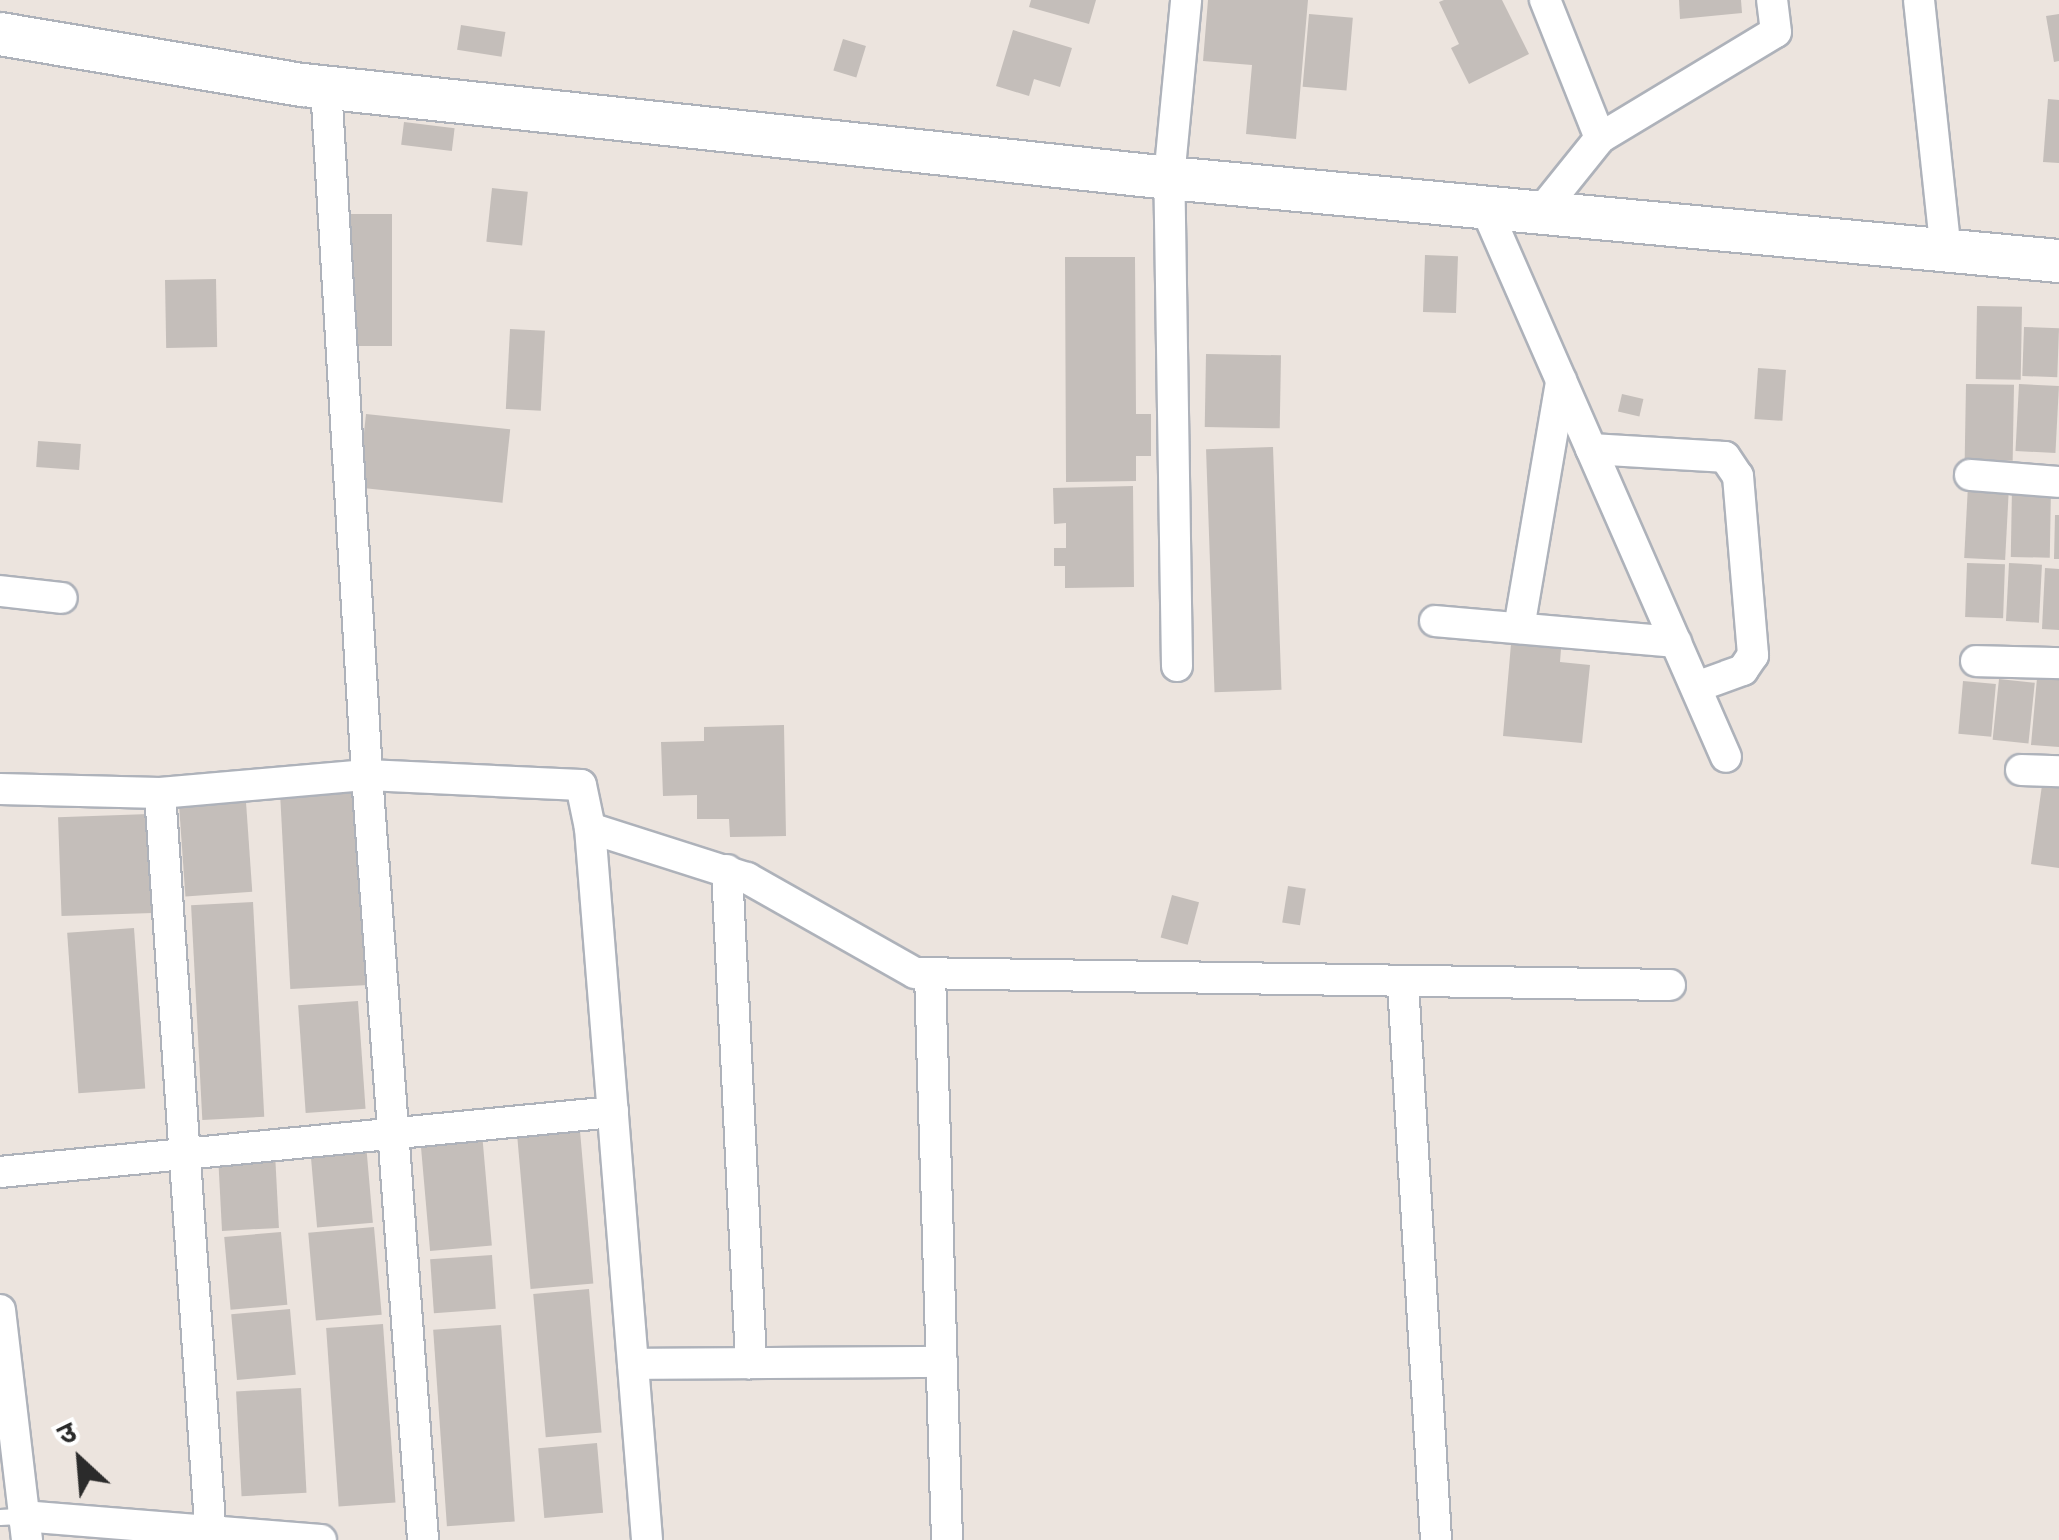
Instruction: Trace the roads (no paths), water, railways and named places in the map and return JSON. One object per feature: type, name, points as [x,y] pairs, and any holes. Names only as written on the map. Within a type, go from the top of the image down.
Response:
[{"type":"street","points":[[1178,666],[1169,178],[1186,0]]},
{"type":"street","points":[[1545,0],[1600,138]]},
{"type":"street","points":[[1539,214],[1600,138],[1776,32],[1772,0]]},
{"type":"street","points":[[1919,0],[1946,252]]},
{"type":"street","points":[[0,34],[326,86],[1169,178],[2059,261]]},
{"type":"street","points":[[326,86],[367,775],[423,1540]]},
{"type":"street","points":[[1486,209],[1726,756]]},
{"type":"street","points":[[1519,628],[1561,380]]},
{"type":"street","points":[[1591,449],[1724,457],[1738,476],[1753,655],[1744,670],[1696,687]]},
{"type":"street","points":[[1970,475],[2059,482]]},
{"type":"street","points":[[0,592],[62,598]]},
{"type":"street","points":[[1435,621],[1676,642]]},
{"type":"street","points":[[1976,661],[2059,663]]},
{"type":"street","points":[[2021,770],[2059,770]]},
{"type":"street","points":[[0,789],[160,793],[367,775],[575,782],[586,794],[647,1540]]},
{"type":"street","points":[[160,793],[188,1154],[211,1536]]},
{"type":"street","points":[[590,828],[727,870],[915,973],[1670,985]]},
{"type":"street","points":[[727,870],[751,1363]]},
{"type":"street","points":[[930,974],[947,1540]]},
{"type":"street","points":[[1403,983],[1436,1540]]},
{"type":"street","points":[[0,1172],[613,1112]]},
{"type":"street","points":[[0,1310],[16,1525],[321,1540]]},
{"type":"street","points":[[633,1364],[942,1362]]}]
